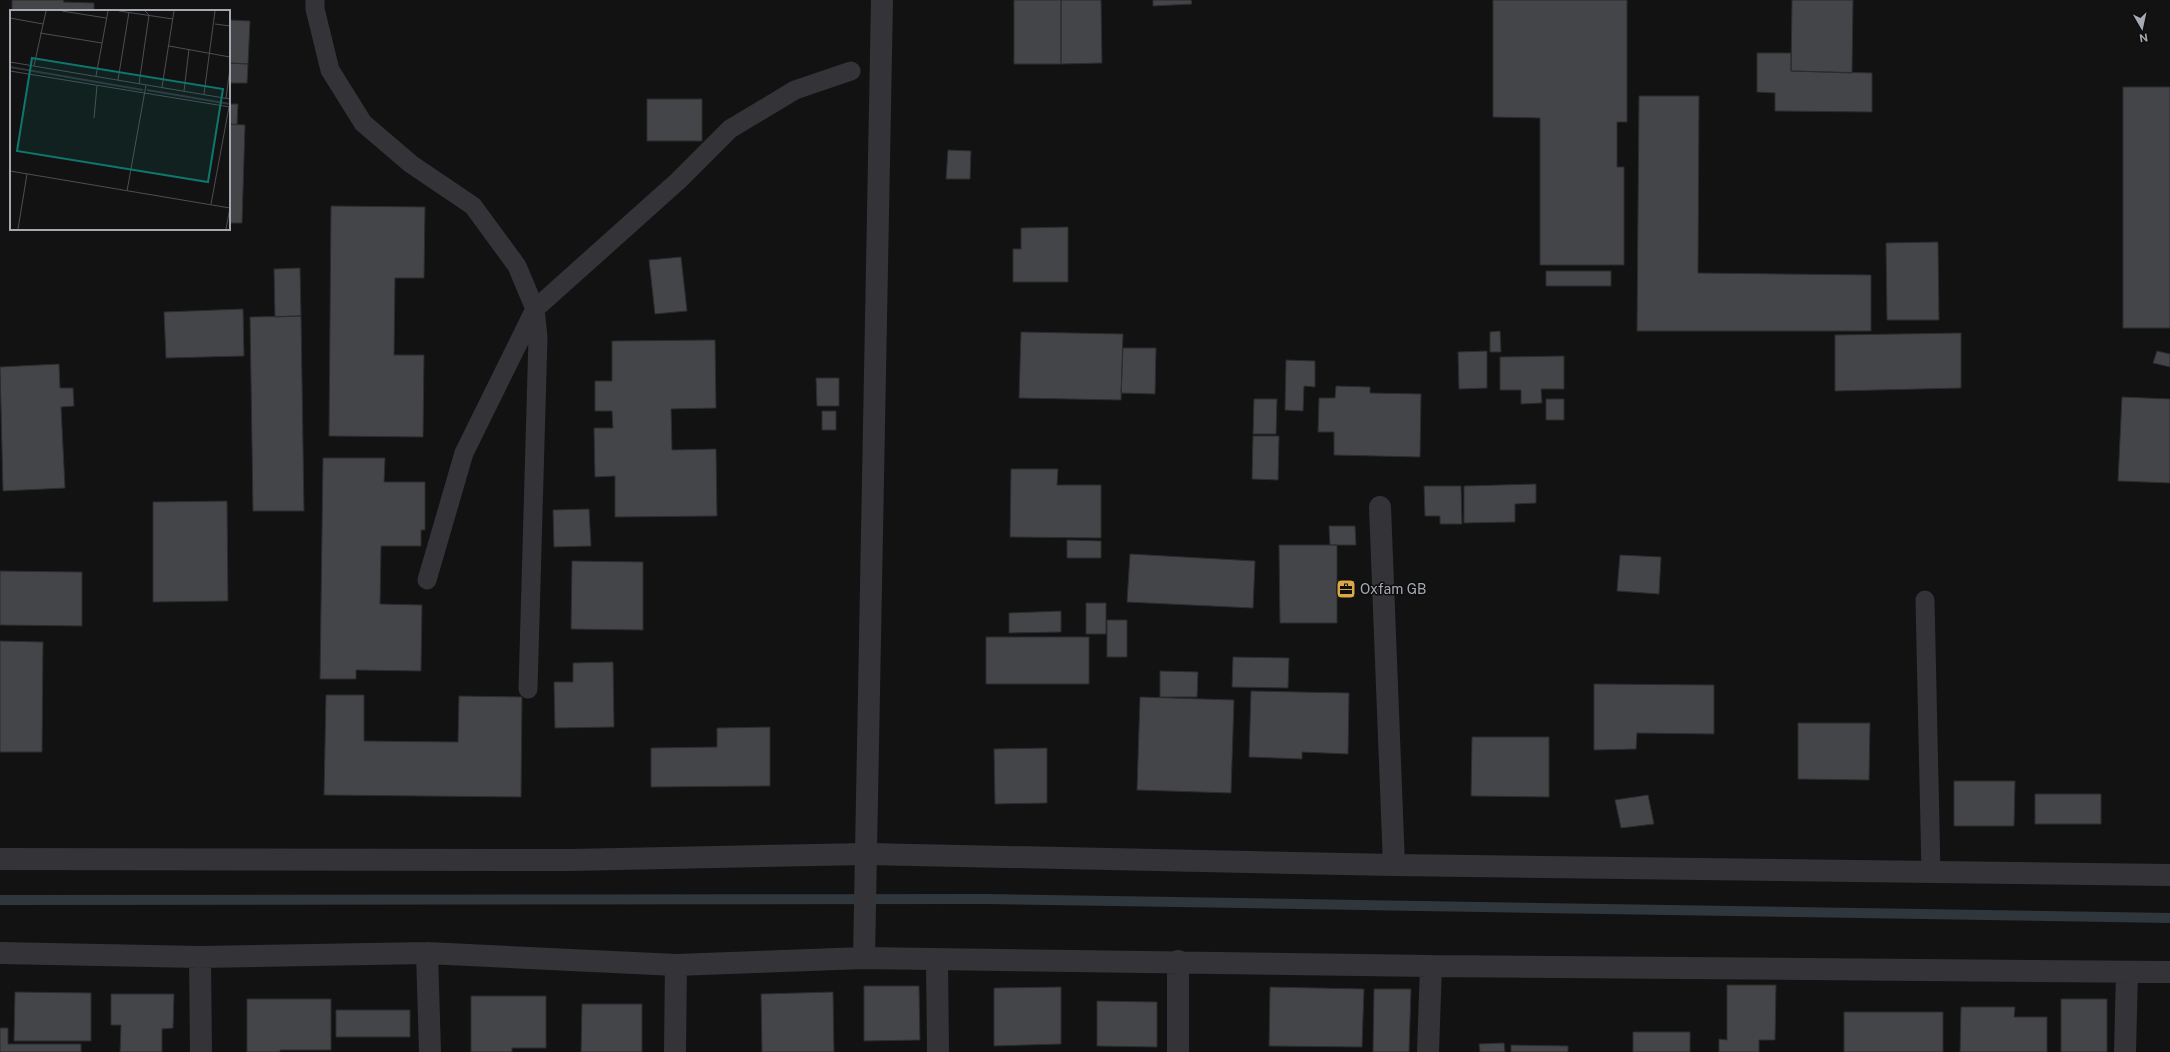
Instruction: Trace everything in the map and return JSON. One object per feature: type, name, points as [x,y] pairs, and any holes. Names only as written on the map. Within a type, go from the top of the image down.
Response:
[{"type":"street","points":[[864,958],[882,0]]},
{"type":"street","points":[[1380,507],[1394,865]]},
{"type":"street","points":[[0,859],[570,860],[867,854],[1394,865],[2170,875]]},
{"type":"street","points":[[0,953],[200,957],[427,953],[676,965],[864,958],[937,960],[1178,961],[1431,966],[2170,972]]},
{"type":"street","points":[[427,953],[430,1052]]},
{"type":"street","points":[[200,957],[201,1052]]},
{"type":"street","points":[[937,960],[938,1052]]},
{"type":"street","points":[[1178,961],[1178,1052]]},
{"type":"street","points":[[675,1052],[676,965]]},
{"type":"street","points":[[1428,1052],[1431,966]]},
{"type":"street","points":[[2125,1052],[2127,972]]},
{"type":"lane","points":[[315,0],[314,9],[330,70],[363,124],[411,164],[473,206],[517,266],[535,309],[538,337],[528,689]]},
{"type":"lane","points":[[426,580],[464,453],[535,309],[673,186],[730,129],[795,90],[851,71]]},
{"type":"lane","points":[[1925,600],[1931,872]]},
{"type":"building","points":[[12,0],[64,0],[63,2],[94,3],[94,10],[12,10]]},
{"type":"building","points":[[1014,0],[1061,0],[1061,64],[1014,64]]},
{"type":"building","points":[[1061,0],[1101,0],[1102,63],[1061,64]]},
{"type":"building","points":[[1153,0],[1191,0],[1192,4],[1153,6]]},
{"type":"building","points":[[1493,0],[1627,0],[1627,122],[1617,122],[1617,167],[1624,167],[1624,265],[1540,265],[1540,118],[1493,117]]},
{"type":"building","points":[[1792,0],[1853,0],[1852,73],[1791,71]]},
{"type":"building","points":[[230,20],[250,21],[248,64],[230,63]]},
{"type":"building","points":[[1757,53],[1791,53],[1791,71],[1872,73],[1872,112],[1775,111],[1775,93],[1757,92]]},
{"type":"building","points":[[230,63],[248,64],[247,83],[230,83]]},
{"type":"building","points":[[2123,87],[2170,87],[2170,328],[2123,328]]},
{"type":"building","points":[[1639,96],[1699,96],[1698,273],[1871,275],[1871,331],[1637,331]]},
{"type":"building","points":[[647,99],[702,99],[702,141],[647,141]]},
{"type":"building","points":[[230,104],[238,104],[237,125],[230,124]]},
{"type":"building","points":[[230,124],[245,125],[242,223],[230,223]]},
{"type":"building","points":[[948,150],[971,151],[970,179],[946,179]]},
{"type":"building","points":[[331,206],[425,207],[424,278],[395,278],[394,355],[424,355],[423,437],[329,436]]},
{"type":"building","points":[[1068,227],[1068,282],[1013,282],[1013,249],[1021,249],[1021,228]]},
{"type":"building","points":[[1938,242],[1939,320],[1887,320],[1886,243]]},
{"type":"building","points":[[681,257],[687,311],[655,314],[649,260]]},
{"type":"building","points":[[300,268],[301,316],[275,317],[274,269]]},
{"type":"building","points":[[1546,271],[1611,271],[1611,286],[1546,286]]},
{"type":"building","points":[[243,309],[244,356],[166,358],[164,312]]},
{"type":"building","points":[[301,316],[304,511],[253,511],[250,317]]},
{"type":"building","points":[[1500,331],[1501,352],[1490,352],[1490,332]]},
{"type":"building","points":[[1021,332],[1123,334],[1121,400],[1019,398]]},
{"type":"building","points":[[1961,333],[1961,388],[1835,391],[1835,335]]},
{"type":"building","points":[[715,340],[716,408],[671,409],[672,450],[716,449],[717,516],[615,517],[615,476],[595,477],[594,428],[613,428],[612,411],[595,411],[595,381],[612,381],[612,341]]},
{"type":"building","points":[[1123,348],[1156,348],[1155,394],[1121,393]]},
{"type":"building","points":[[1487,351],[1487,388],[1459,389],[1458,352]]},
{"type":"building","points":[[2157,351],[2170,354],[2170,367],[2153,363]]},
{"type":"building","points":[[1564,356],[1564,389],[1541,389],[1542,403],[1521,404],[1521,390],[1500,390],[1500,357]]},
{"type":"building","points":[[1286,360],[1315,361],[1315,387],[1304,386],[1303,411],[1285,410]]},
{"type":"building","points":[[59,364],[60,388],[73,388],[74,406],[61,407],[65,488],[3,491],[0,367]]},
{"type":"building","points":[[816,378],[839,378],[839,406],[817,406]]},
{"type":"building","points":[[1336,386],[1370,387],[1370,393],[1421,394],[1420,457],[1334,455],[1334,432],[1318,432],[1319,398],[1335,398]]},
{"type":"building","points":[[2122,397],[2170,399],[2170,483],[2118,481]]},
{"type":"building","points":[[1254,399],[1277,399],[1276,434],[1253,434]]},
{"type":"building","points":[[1546,399],[1564,399],[1564,420],[1546,420]]},
{"type":"building","points":[[822,411],[836,411],[836,430],[822,430]]},
{"type":"building","points":[[1253,436],[1279,436],[1278,480],[1252,479]]},
{"type":"building","points":[[323,458],[385,458],[384,482],[425,482],[425,530],[421,530],[421,546],[381,546],[380,604],[422,605],[421,671],[356,670],[356,679],[320,679]]},
{"type":"building","points":[[1011,469],[1058,469],[1057,485],[1101,485],[1101,538],[1010,537]]},
{"type":"building","points":[[1536,484],[1536,503],[1515,504],[1515,522],[1464,523],[1464,486]]},
{"type":"building","points":[[1424,486],[1461,486],[1462,524],[1440,524],[1440,516],[1425,516]]},
{"type":"building","points":[[227,501],[228,601],[153,602],[153,502]]},
{"type":"building","points":[[589,509],[591,546],[554,547],[553,510]]},
{"type":"building","points":[[1329,526],[1355,526],[1356,545],[1330,545]]},
{"type":"building","points":[[1067,540],[1101,541],[1101,558],[1067,558]]},
{"type":"building","points":[[1279,545],[1337,545],[1337,623],[1280,623]]},
{"type":"building","points":[[1130,554],[1255,561],[1253,608],[1127,602]]},
{"type":"building","points":[[1620,555],[1661,557],[1659,594],[1617,591]]},
{"type":"building","points":[[572,561],[643,562],[643,630],[571,629]]},
{"type":"building","points":[[0,571],[82,572],[82,626],[0,625]]},
{"type":"building","points":[[1086,603],[1106,603],[1106,634],[1086,634]]},
{"type":"building","points":[[1061,611],[1061,632],[1009,633],[1009,613]]},
{"type":"building","points":[[1107,620],[1127,620],[1127,657],[1107,657]]},
{"type":"building","points":[[986,637],[1089,637],[1089,684],[986,684]]},
{"type":"building","points":[[0,641],[43,642],[42,752],[0,752]]},
{"type":"building","points":[[1233,657],[1289,658],[1288,688],[1232,687]]},
{"type":"building","points":[[613,662],[614,727],[555,728],[554,682],[573,682],[573,663]]},
{"type":"building","points":[[1160,671],[1198,672],[1197,697],[1160,697]]},
{"type":"building","points":[[1594,684],[1714,685],[1714,734],[1637,733],[1636,749],[1594,750]]},
{"type":"building","points":[[1251,691],[1349,693],[1348,754],[1302,752],[1302,759],[1249,757]]},
{"type":"building","points":[[326,695],[364,695],[364,741],[458,742],[459,696],[522,697],[521,797],[324,795]]},
{"type":"building","points":[[1140,697],[1234,700],[1231,793],[1137,790]]},
{"type":"building","points":[[1798,723],[1870,723],[1869,780],[1798,779]]},
{"type":"building","points":[[770,727],[770,786],[651,787],[651,748],[717,747],[717,728]]},
{"type":"building","points":[[1472,737],[1549,737],[1549,797],[1471,796]]},
{"type":"building","points":[[1047,748],[1047,803],[995,804],[994,749]]},
{"type":"building","points":[[1954,781],[2015,781],[2014,826],[1954,826]]},
{"type":"building","points":[[2035,794],[2101,794],[2101,824],[2035,824]]},
{"type":"building","points":[[1648,795],[1654,824],[1621,828],[1615,800]]},
{"type":"building","points":[[1727,985],[1776,985],[1775,1040],[1759,1040],[1759,1052],[1719,1052],[1719,1039],[1727,1040]]},
{"type":"building","points":[[864,986],[919,986],[920,1040],[864,1041]]},
{"type":"building","points":[[1061,987],[1061,1044],[994,1046],[994,988]]},
{"type":"building","points":[[1270,987],[1364,989],[1362,1047],[1269,1046]]},
{"type":"building","points":[[1374,989],[1411,989],[1409,1052],[1373,1052]]},
{"type":"building","points":[[15,992],[91,993],[91,1041],[14,1041]]},
{"type":"building","points":[[833,992],[834,1052],[762,1052],[761,994]]},
{"type":"building","points":[[111,994],[174,994],[173,1028],[162,1029],[162,1052],[120,1052],[121,1025],[111,1025]]},
{"type":"building","points":[[471,996],[546,996],[546,1048],[512,1048],[512,1052],[471,1052]]},
{"type":"building","points":[[247,999],[331,999],[331,1050],[280,1050],[280,1052],[247,1052]]},
{"type":"building","points":[[2061,999],[2107,999],[2107,1052],[2061,1052]]},
{"type":"building","points":[[1097,1001],[1157,1002],[1157,1047],[1097,1046]]},
{"type":"building","points":[[582,1004],[642,1004],[642,1052],[581,1052]]},
{"type":"building","points":[[1961,1007],[2015,1007],[2014,1017],[2047,1017],[2047,1052],[1960,1052]]},
{"type":"building","points":[[336,1010],[410,1010],[410,1037],[336,1037]]},
{"type":"building","points":[[1844,1012],[1943,1012],[1943,1052],[1844,1052]]},
{"type":"building","points":[[0,1028],[8,1028],[8,1044],[81,1044],[81,1052],[0,1052]]},
{"type":"building","points":[[1633,1032],[1690,1032],[1690,1052],[1633,1052]]},
{"type":"building","points":[[1504,1043],[1505,1052],[1480,1052],[1479,1044]]},
{"type":"building","points":[[1511,1045],[1568,1046],[1568,1052],[1511,1052]]},
{"type":"waterway","points":[[0,900],[986,899],[2170,918]]},
{"type":"place","name":"Oxfam GB","points":[[1346,589]]}]
